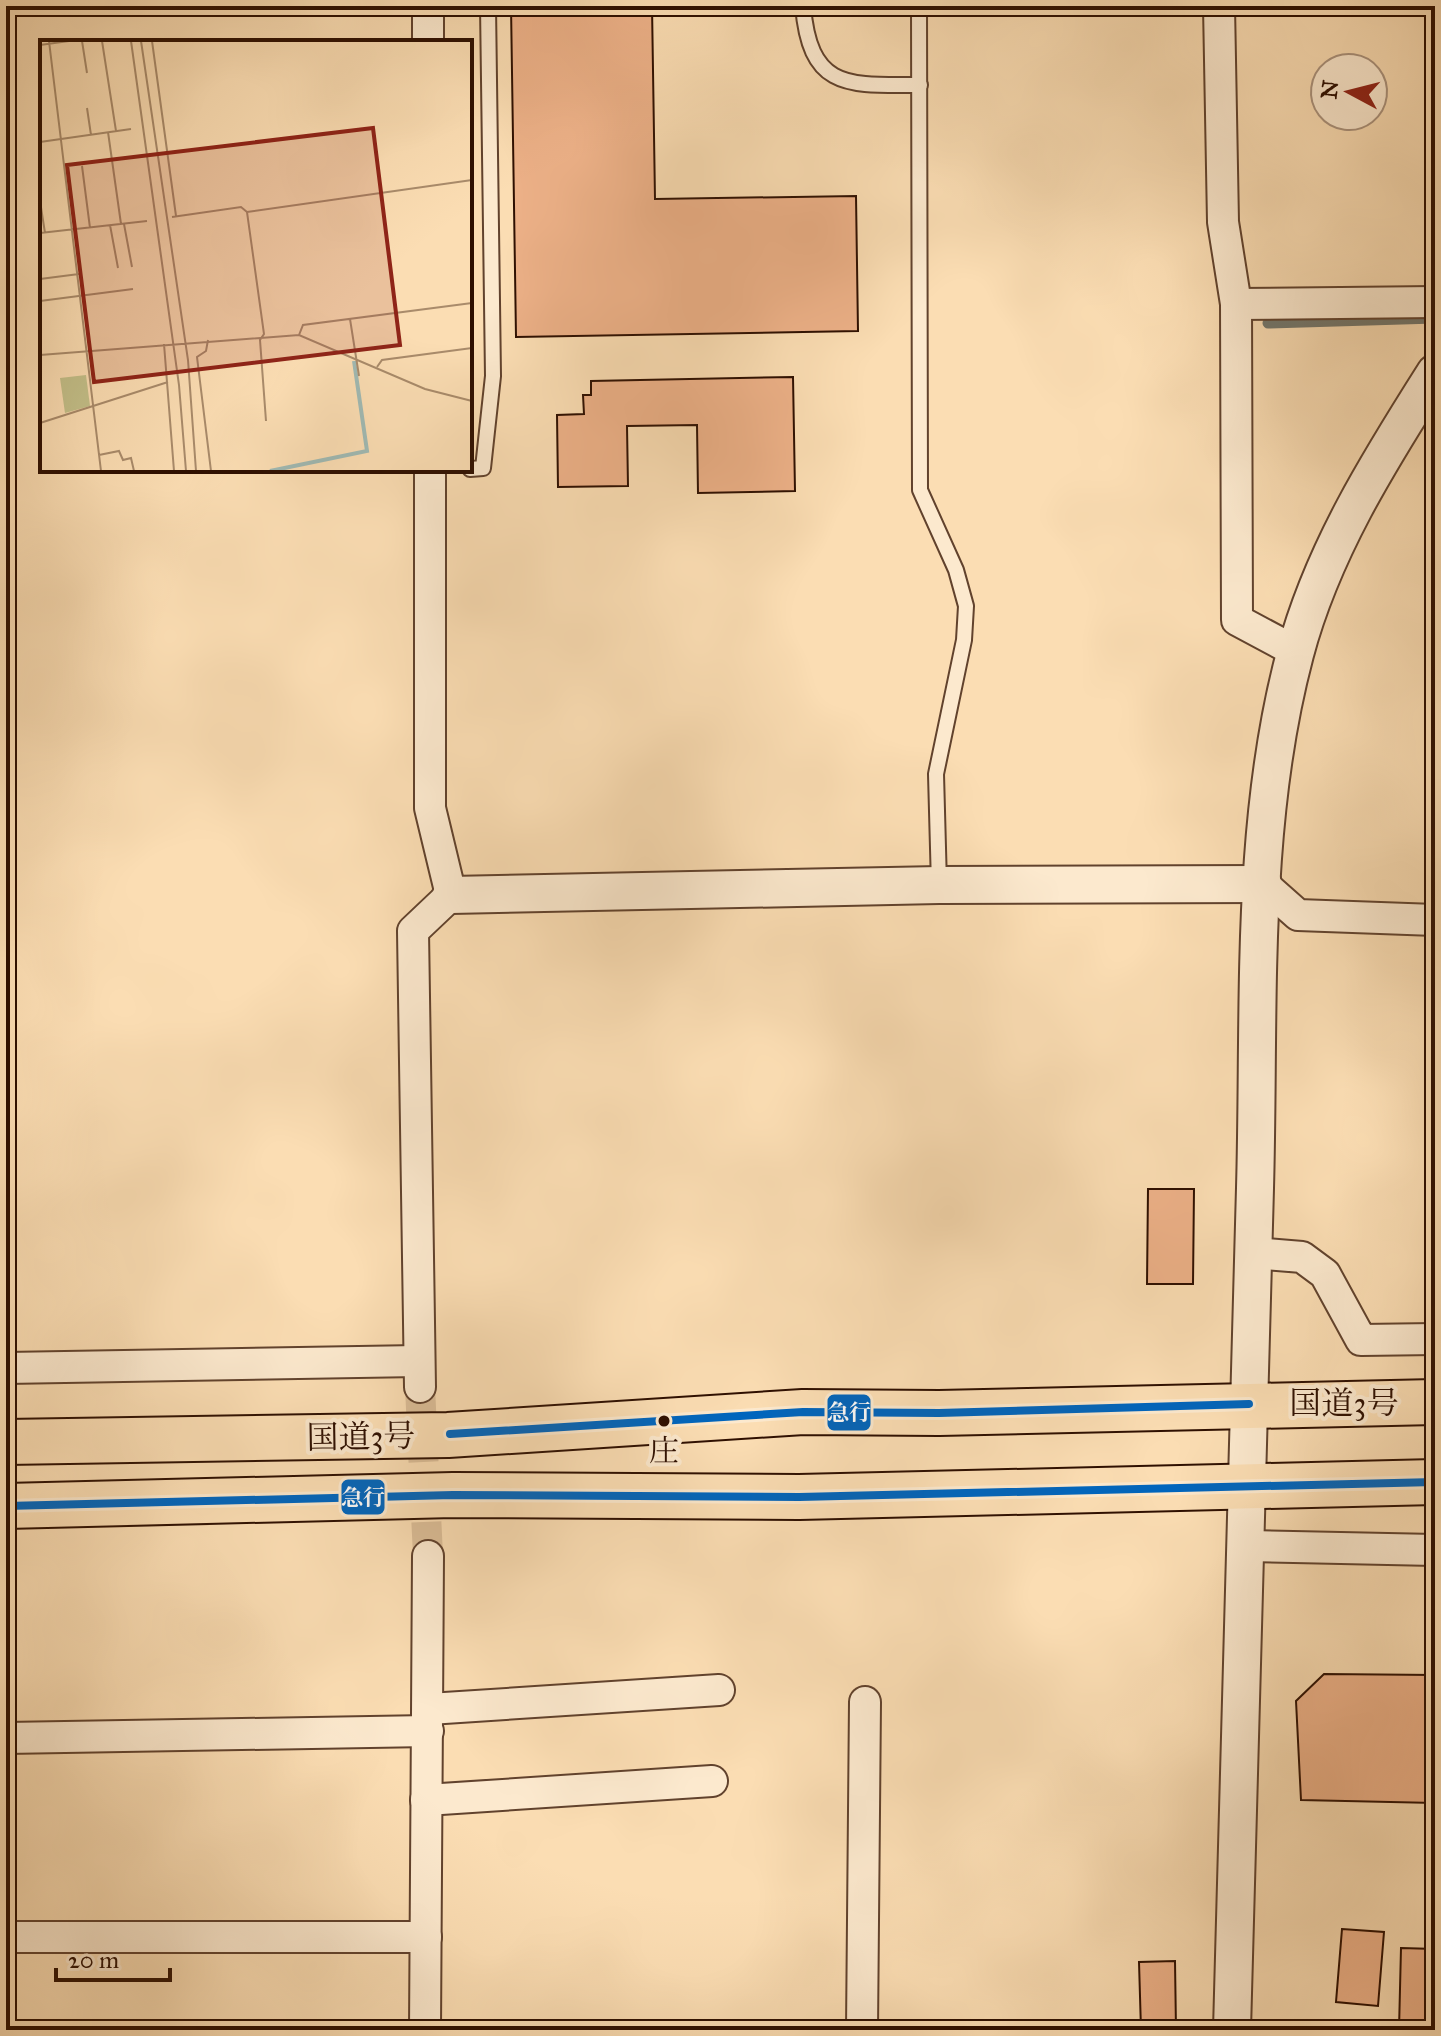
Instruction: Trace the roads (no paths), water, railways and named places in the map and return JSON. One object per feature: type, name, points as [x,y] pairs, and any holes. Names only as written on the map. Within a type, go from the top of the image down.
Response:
[{"type":"highway","name":"国道3号","points":[[6,1442],[448,1435],[803,1412],[1033,1411],[1435,1402]]},
{"type":"highway","name":"国道3号","points":[[6,1506],[453,1495],[799,1497],[1435,1482]]},
{"type":"street","points":[[428,6],[428,40]]},
{"type":"street","points":[[1219,6],[1223,222],[1236,304],[1237,620],[1295,651]]},
{"type":"street","points":[[1236,304],[1435,302]]},
{"type":"street","points":[[1232,2030],[1249,1546],[1249,1404],[1263,884],[1275,744],[1295,651],[1327,563],[1361,496],[1435,373]]},
{"type":"street","points":[[430,472],[430,808],[451,895]]},
{"type":"street","points":[[6,1368],[419,1374],[413,931],[451,895],[939,885],[1263,884],[1298,915],[1435,920]]},
{"type":"street","points":[[1254,1253],[1302,1257],[1325,1274],[1361,1340],[1435,1339]]},
{"type":"street","points":[[1249,1546],[1435,1550]]},
{"type":"street","points":[[425,2030],[428,1556]]},
{"type":"street","points":[[6,1738],[428,1720],[719,1690]]},
{"type":"street","points":[[862,2030],[865,1702]]},
{"type":"street","points":[[426,1800],[712,1781]]},
{"type":"street","points":[[15,1937],[426,1937]]},
{"type":"lane","points":[[472,469],[483,468],[493,376],[488,6]]},
{"type":"lane","points":[[803,6],[805,34],[814,60],[835,76],[859,85],[920,85]]},
{"type":"lane","points":[[919,6],[920,490],[956,570],[966,606],[964,640],[936,774],[939,885]]},
{"type":"waterway","points":[[1268,323],[1435,318]]},
{"type":"tunnel","points":[[420,1387],[428,1556]]},
{"type":"place","name":"庄","points":[[664,1421]]}]
